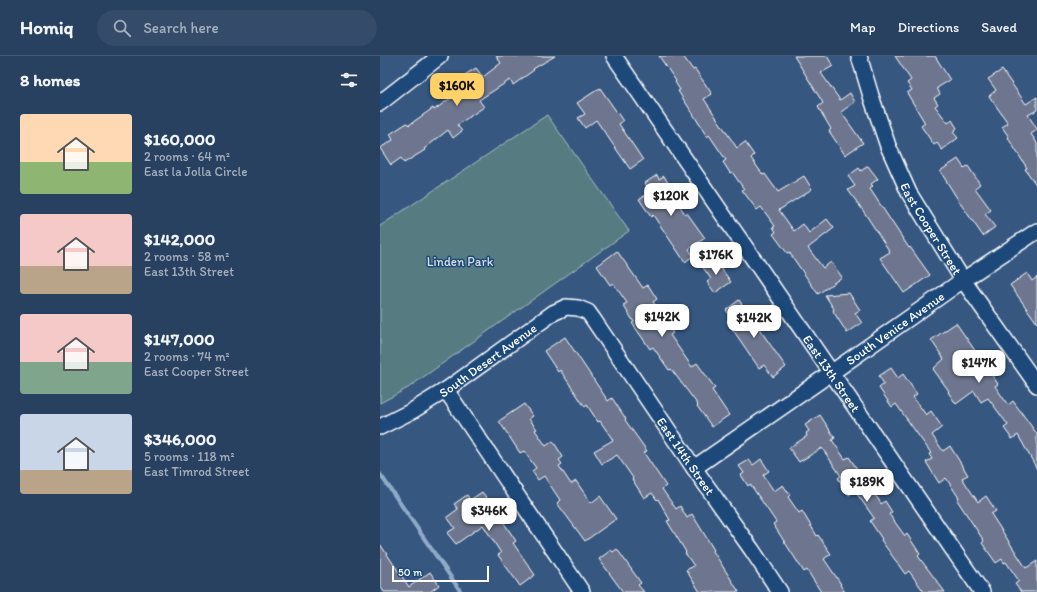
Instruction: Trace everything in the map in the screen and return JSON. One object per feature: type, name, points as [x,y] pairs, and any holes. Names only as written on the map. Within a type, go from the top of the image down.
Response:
[{"type":"street","points":[[380,103],[440,56]]},
{"type":"street","name":"East 13th Street","points":[[614,56],[982,592]]},
{"type":"street","name":"East Cooper Street","points":[[859,56],[888,146],[909,193],[963,280],[1037,385]]},
{"type":"street","name":"South Venice Avenue","points":[[694,468],[1037,230]]},
{"type":"street","name":"South Desert Avenue","points":[[380,427],[412,411],[446,390],[553,314],[566,307],[578,308],[588,312],[593,319]]},
{"type":"street","name":"East 14th Street","points":[[593,319],[780,592]]},
{"type":"street","points":[[446,390],[582,592]]},
{"type":"green space","name":"Linden Park","points":[[547,115],[629,231],[408,388],[380,403],[380,226]]},
{"type":"building","points":[[496,56],[555,56],[533,69],[534,70],[513,85],[510,80],[479,100],[484,107],[457,125],[462,131],[453,138],[448,130],[424,149],[425,150],[404,163],[401,158],[391,165],[380,148],[393,140],[390,134],[407,123],[409,125],[433,108],[434,110],[455,95],[454,92],[465,85],[460,78],[476,68],[483,77],[501,63]]},
{"type":"building","points":[[659,56],[683,56],[693,70],[695,69],[712,94],[704,99],[737,148],[745,142],[754,155],[751,158],[778,192],[804,176],[812,189],[779,210],[794,231],[803,224],[809,233],[827,219],[834,228],[808,248],[823,268],[831,262],[842,277],[818,294],[789,252],[787,253],[773,234],[776,232],[773,227],[775,226],[761,207],[757,210],[742,190],[744,189],[732,172],[730,173],[723,162],[726,160],[709,135],[707,137],[678,91],[680,90],[675,82],[676,81]]},
{"type":"building","points":[[794,56],[827,56],[833,66],[821,73],[840,100],[850,93],[855,102],[841,112],[863,143],[845,155],[829,131],[831,129],[818,107],[823,103]]},
{"type":"building","points":[[895,56],[935,56],[950,80],[937,88],[940,94],[934,98],[938,104],[935,106],[948,123],[952,120],[957,128],[953,132],[958,138],[942,150],[937,143],[934,145],[921,126],[925,123],[907,93],[912,90],[907,83],[911,80]]},
{"type":"building","points":[[1002,70],[1026,104],[1037,97],[1037,110],[1028,115],[1037,129],[1031,134],[1037,143],[1037,186],[1025,169],[1027,168],[1002,127],[1008,123],[989,96],[996,90],[988,79]]},
{"type":"building","points":[[600,88],[623,121],[619,124],[643,160],[630,169],[596,120],[585,128],[578,118],[585,114],[577,103]]},
{"type":"building","points":[[958,159],[964,168],[968,166],[980,184],[975,188],[991,210],[985,214],[995,227],[983,236],[940,171]]},
{"type":"building","points":[[868,166],[878,179],[871,184],[873,186],[870,189],[909,248],[910,247],[930,275],[904,293],[880,258],[890,252],[848,190],[855,186],[848,176],[859,168],[861,171]]},
{"type":"building","points":[[657,175],[659,179],[664,176],[674,193],[672,194],[685,214],[687,213],[705,238],[689,249],[693,256],[685,262],[653,215],[651,217],[639,199],[651,192],[645,183]]},
{"type":"building","points":[[617,251],[643,288],[648,285],[657,299],[653,302],[655,305],[646,311],[658,330],[666,324],[673,333],[670,335],[692,367],[697,363],[715,388],[712,390],[729,415],[712,427],[697,406],[698,405],[671,369],[669,370],[653,347],[650,349],[632,323],[634,322],[623,305],[627,303],[613,283],[610,285],[597,266]]},
{"type":"building","points":[[713,258],[731,282],[715,293],[707,282],[711,279],[702,266]]},
{"type":"building","points":[[1027,273],[1032,281],[1037,277],[1037,323],[1010,285]]},
{"type":"building","points":[[849,293],[860,310],[855,313],[862,323],[847,333],[825,295]]},
{"type":"building","points":[[739,300],[752,319],[754,318],[760,326],[758,327],[786,367],[773,377],[764,365],[759,368],[727,321],[732,318],[726,310]]},
{"type":"building","points":[[956,323],[998,384],[995,386],[1008,405],[1013,401],[1037,434],[1037,469],[1018,435],[1012,439],[1004,428],[1008,425],[988,398],[981,402],[974,391],[956,404],[948,392],[949,391],[933,369],[944,359],[931,340]]},
{"type":"building","points":[[565,337],[608,401],[612,398],[626,419],[625,420],[647,451],[644,453],[666,486],[662,489],[676,509],[680,506],[687,518],[692,514],[739,592],[700,592],[686,570],[694,566],[667,521],[670,520],[658,499],[657,500],[652,493],[644,498],[632,479],[633,478],[617,455],[602,464],[594,451],[613,440],[600,421],[598,422],[587,405],[585,407],[560,370],[558,372],[544,351]]},
{"type":"building","points":[[891,368],[898,378],[903,374],[917,394],[913,397],[926,415],[931,411],[942,427],[932,435],[943,451],[950,446],[968,475],[962,478],[978,502],[986,496],[996,511],[991,514],[1026,568],[1037,561],[1037,592],[1021,592],[1015,584],[1019,581],[1006,562],[1004,563],[1002,559],[996,563],[982,543],[984,541],[957,500],[959,498],[946,478],[939,483],[926,462],[932,459],[929,454],[931,453],[896,404],[892,407],[879,388],[884,384],[879,376]]},
{"type":"building","points":[[524,404],[533,416],[529,419],[537,429],[535,430],[546,446],[553,441],[563,457],[559,460],[562,464],[559,466],[571,484],[576,481],[591,503],[600,496],[616,519],[585,541],[557,503],[560,500],[544,476],[538,480],[532,471],[536,468],[524,451],[520,453],[499,421]]},
{"type":"building","points":[[820,415],[835,438],[832,440],[845,459],[849,457],[881,504],[885,501],[892,512],[889,514],[905,536],[907,534],[920,554],[918,556],[945,592],[924,592],[909,571],[905,574],[881,540],[882,539],[870,521],[874,518],[855,491],[849,495],[838,478],[841,476],[822,448],[799,462],[789,448],[807,436],[806,433],[809,431],[805,425]]},
{"type":"building","points":[[761,459],[769,471],[763,475],[774,491],[783,485],[790,495],[788,497],[799,513],[802,511],[817,536],[818,535],[831,554],[824,559],[845,592],[821,592],[807,570],[804,572],[773,524],[776,522],[750,484],[748,486],[741,475],[744,473],[739,466],[749,460],[753,465]]},
{"type":"building","points":[[482,492],[489,501],[492,499],[501,512],[498,514],[516,541],[513,543],[535,575],[520,586],[498,555],[501,553],[483,525],[456,544],[447,533],[455,528],[447,517],[458,509],[454,504],[467,495],[470,500]]},
{"type":"building","points":[[380,544],[409,587],[430,572],[439,585],[430,592],[384,592],[380,586]]},
{"type":"building","points":[[617,549],[641,583],[638,585],[644,592],[623,592],[599,559],[611,550],[613,552]]},
{"type":"waterway","points":[[380,474],[461,592]]}]
